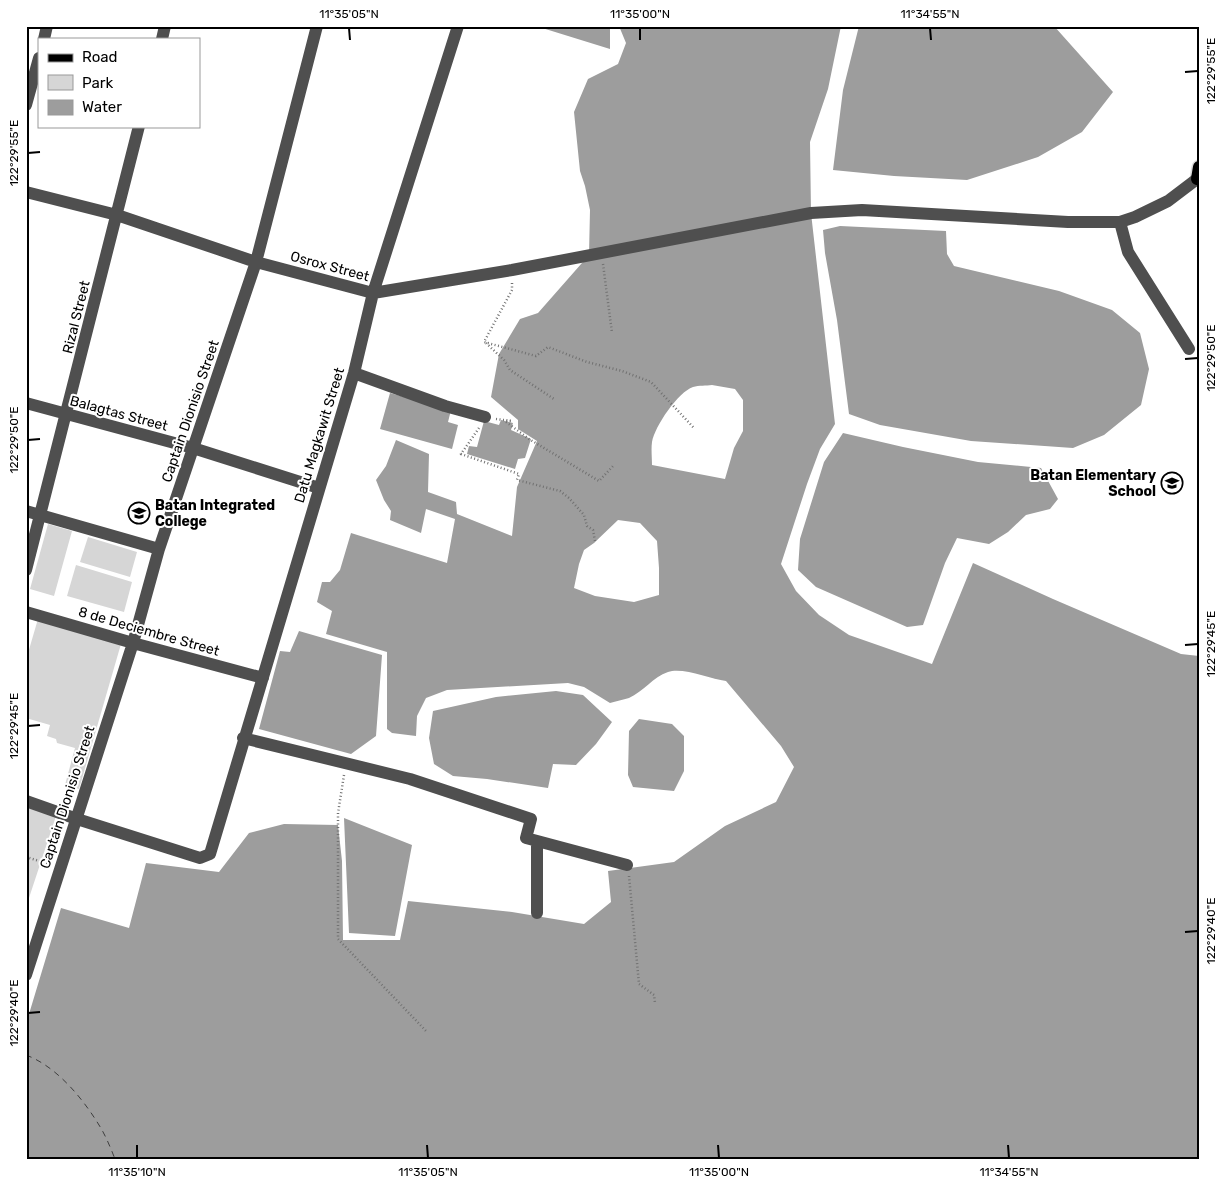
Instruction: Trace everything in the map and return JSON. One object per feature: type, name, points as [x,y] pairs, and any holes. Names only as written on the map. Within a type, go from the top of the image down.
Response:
[{"type":"street","name":"Captain Dionisio Street","points":[[26,975],[133,643],[160,549],[256,262],[317,26]]},
{"type":"street","name":"Datu Magkawit Street","points":[[77,819],[200,858],[210,854],[243,738],[263,678],[354,373],[373,293],[455,27]]},
{"type":"street","points":[[26,105],[38,62]]},
{"type":"street","name":"Rizal Street","points":[[26,570],[139,128]]},
{"type":"street","points":[[1189,348],[1128,252],[1120,222],[1168,201],[1198,174]]},
{"type":"street","name":"Osrox Street","points":[[26,192],[117,215],[256,262],[373,293],[512,270],[778,218],[811,214],[862,210],[1068,222],[1120,222]]},
{"type":"street","points":[[354,373],[445,406],[485,417]]},
{"type":"street","name":"Balagtas Street","points":[[26,403],[194,448],[319,488]]},
{"type":"street","points":[[26,511],[160,549]]},
{"type":"street","name":"8 de Deciembre Street","points":[[26,612],[263,678]]},
{"type":"street","points":[[243,738],[410,779],[531,819],[526,838],[628,865]]},
{"type":"street","points":[[26,801],[77,819]]},
{"type":"street","points":[[537,842],[537,913]]},
{"type":"path","points":[[601,253],[612,333]]},
{"type":"path","points":[[484,342],[512,290],[512,270]]},
{"type":"path","points":[[484,342],[536,356],[548,347],[587,362],[622,371],[651,382],[694,428]]},
{"type":"path","points":[[484,342],[504,360],[510,370],[554,399]]},
{"type":"path","points":[[595,541],[593,530],[587,526],[584,515],[560,491],[517,480],[518,474],[461,454],[485,417],[512,422],[505,421],[533,441],[599,481],[614,465]]},
{"type":"path","points":[[346,764],[338,814],[338,939],[426,1032]]},
{"type":"path","points":[[26,857],[60,868]]},
{"type":"path","points":[[628,865],[639,984],[654,995],[655,1003]]},
{"type":"green space","points":[[48,524],[72,531],[54,596],[30,589]]},
{"type":"green space","points":[[88,537],[137,552],[130,577],[80,562]]},
{"type":"green space","points":[[76,565],[132,582],[124,612],[67,596]]},
{"type":"green space","points":[[40,612],[123,637],[79,789],[65,785],[75,748],[57,743],[56,739],[47,736],[50,725],[26,718],[26,660]]},
{"type":"green space","points":[[26,803],[57,813],[26,907]]},
{"type":"water","points":[[610,26],[610,49],[539,27]]},
{"type":"water","points":[[619,26],[841,26],[828,89],[810,142],[811,213],[835,424],[820,449],[781,564],[796,591],[819,615],[849,635],[932,664],[973,563],[1181,654],[1199,656],[1199,1159],[26,1159],[26,1024],[61,908],[129,928],[146,863],[219,872],[249,833],[284,824],[338,825],[342,861],[343,940],[400,940],[408,901],[512,912],[584,924],[611,902],[608,871],[674,862],[725,826],[776,802],[794,767],[781,746],[726,681],[689,672],[668,672],[629,698],[610,703],[584,687],[568,683],[447,690],[426,698],[417,716],[416,736],[392,733],[387,729],[387,652],[326,634],[332,611],[317,602],[322,582],[330,582],[340,570],[351,533],[447,563],[455,519],[426,509],[421,533],[390,520],[391,511],[384,500],[376,480],[386,466],[396,440],[429,454],[428,492],[456,502],[457,514],[512,536],[517,487],[537,441],[518,429],[518,420],[491,397],[499,354],[520,319],[538,313],[589,255],[590,210],[580,171],[574,112],[588,79],[618,64],[626,43]],"holes":[[[712,385],[735,389],[743,400],[743,431],[734,448],[725,479],[652,465],[652,442],[654,435],[668,410],[687,390],[695,386]],[[618,520],[640,523],[657,541],[659,595],[634,602],[595,596],[574,588],[584,550]]]},
{"type":"water","points":[[859,26],[1054,26],[1113,92],[1082,132],[1038,157],[967,180],[833,170],[843,90]]},
{"type":"water","points":[[840,226],[946,231],[947,254],[954,266],[1059,291],[1112,310],[1140,333],[1149,369],[1141,405],[1104,435],[1073,448],[971,441],[880,425],[849,414],[823,230]]},
{"type":"water","points":[[390,393],[451,410],[448,422],[458,425],[452,449],[380,429]]},
{"type":"water","points":[[501,420],[513,423],[511,430],[531,439],[525,458],[518,459],[515,469],[467,454],[469,446],[477,447],[484,421],[499,425]]},
{"type":"water","points":[[843,433],[978,462],[1041,468],[1058,499],[1050,509],[1026,515],[1008,532],[989,544],[957,538],[945,563],[923,625],[907,627],[816,587],[798,570],[800,539],[824,462]]},
{"type":"water","points":[[299,631],[382,655],[376,736],[351,754],[259,729],[280,651],[290,652]]},
{"type":"water","points":[[556,691],[583,695],[612,722],[596,744],[576,765],[553,764],[548,788],[453,776],[434,764],[429,738],[433,711],[496,697]]},
{"type":"water","points":[[639,719],[672,724],[684,736],[684,771],[674,791],[633,787],[628,775],[629,731]]},
{"type":"water","points":[[344,818],[412,845],[395,936],[349,933]]},
{"type":"ferry route","points":[[26,1055],[38,1060],[70,1086],[102,1130],[115,1159]]},
{"type":"place","name":"Batan Elementary School","points":[[1172,483]]},
{"type":"place","name":"Batan Integrated College","points":[[139,513]]}]
